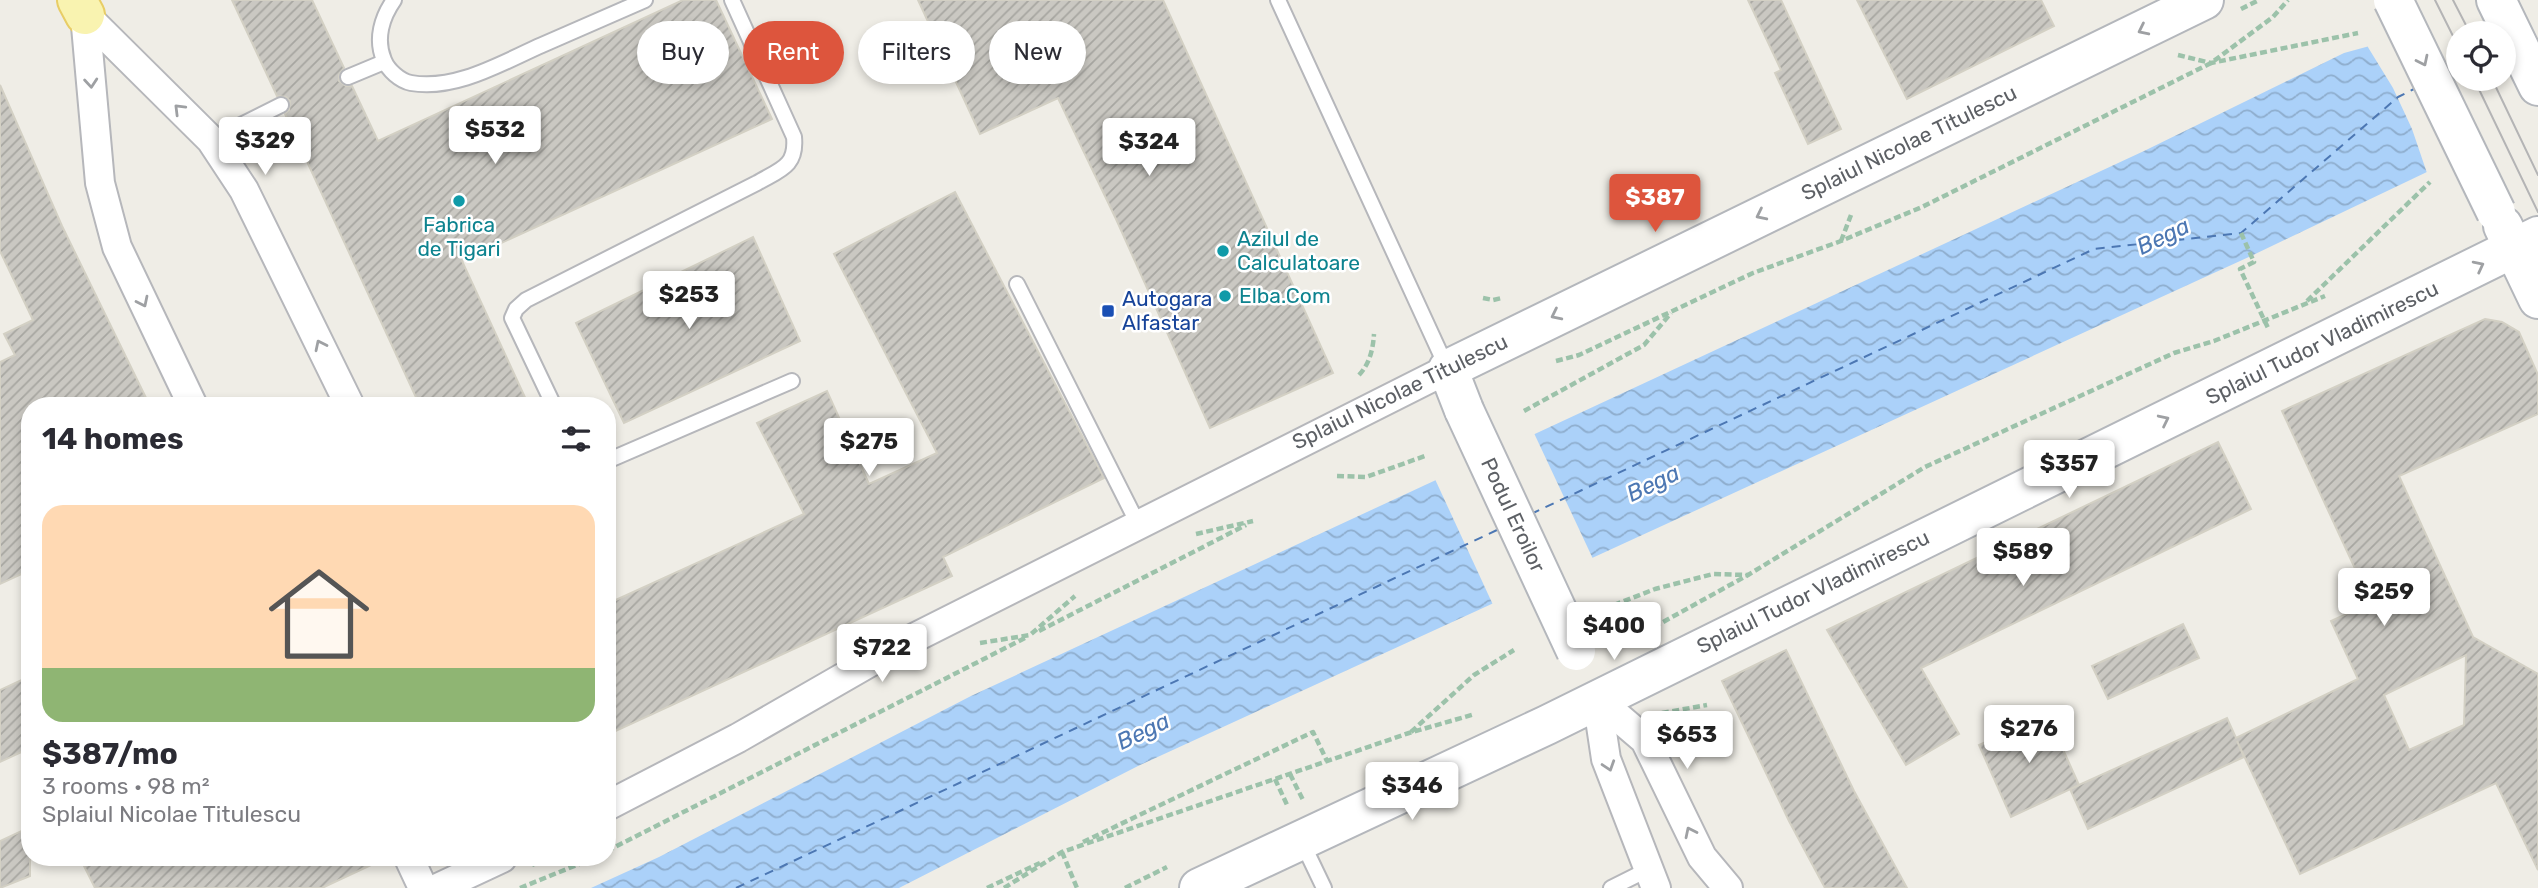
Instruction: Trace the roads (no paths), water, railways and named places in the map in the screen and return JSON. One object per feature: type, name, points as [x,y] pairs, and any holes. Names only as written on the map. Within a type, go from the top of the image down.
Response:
[{"type":"street","name":"Splaiul Nicolae Titulescu","points":[[616,801],[715,751],[898,646],[1138,524],[1448,369],[2204,0]]},
{"type":"street","points":[[2393,0],[2496,212],[2526,242],[2538,299]]},
{"type":"street","points":[[2496,0],[2538,86]]},
{"type":"street","points":[[81,8],[211,140],[244,190],[346,397]]},
{"type":"street","points":[[81,8],[100,183],[117,247],[189,397]]},
{"type":"street","name":"Splaiul Tudor Vladimirescu","points":[[1199,888],[1299,819],[1597,699],[2526,242]]},
{"type":"street","name":"Podul Eroilor","points":[[1448,369],[1464,410],[1597,699]]},
{"type":"street","points":[[1597,699],[1606,759],[1651,879]]},
{"type":"street","points":[[1597,699],[1645,740],[1702,857],[1728,888]]},
{"type":"street","points":[[413,866],[423,888]]},
{"type":"street","points":[[438,888],[485,866]]},
{"type":"lane","points":[[394,0],[383,15],[380,47],[384,62],[394,75],[408,83],[435,84],[471,76],[645,0]]},
{"type":"lane","points":[[550,397],[512,318],[516,309],[526,300],[768,176],[789,164],[796,152],[794,137],[732,0]]},
{"type":"lane","points":[[1278,0],[1448,369]]},
{"type":"lane","points":[[348,77],[384,62]]},
{"type":"lane","points":[[211,140],[281,105]]},
{"type":"lane","points":[[1017,284],[1138,524]]},
{"type":"lane","points":[[616,457],[792,381]]},
{"type":"lane","points":[[1299,819],[1324,888]]},
{"type":"lane","points":[[1611,888],[1651,879]]},
{"type":"water","name":"Bega","points":[[2538,0],[2538,119],[2251,256],[1138,766],[899,888],[591,888],[659,857],[971,696],[2144,151],[2344,53],[2446,25],[2446,91],[2516,91],[2516,21],[2461,21]]},
{"type":"tram line","points":[[2435,0],[2446,22]]},
{"type":"tram line","points":[[2453,0],[2464,21]]},
{"type":"tram line","points":[[2480,91],[2538,212]]},
{"type":"tram line","points":[[2498,91],[2538,175]]},
{"type":"place","name":"Fabrica de Tigari","points":[[459,201]]},
{"type":"place","name":"Azilul de Calculatoare","points":[[1223,251]]},
{"type":"place","name":"Elba.Com","points":[[1225,296]]},
{"type":"place","name":"Autogara Alfastar","points":[[1108,311]]}]
